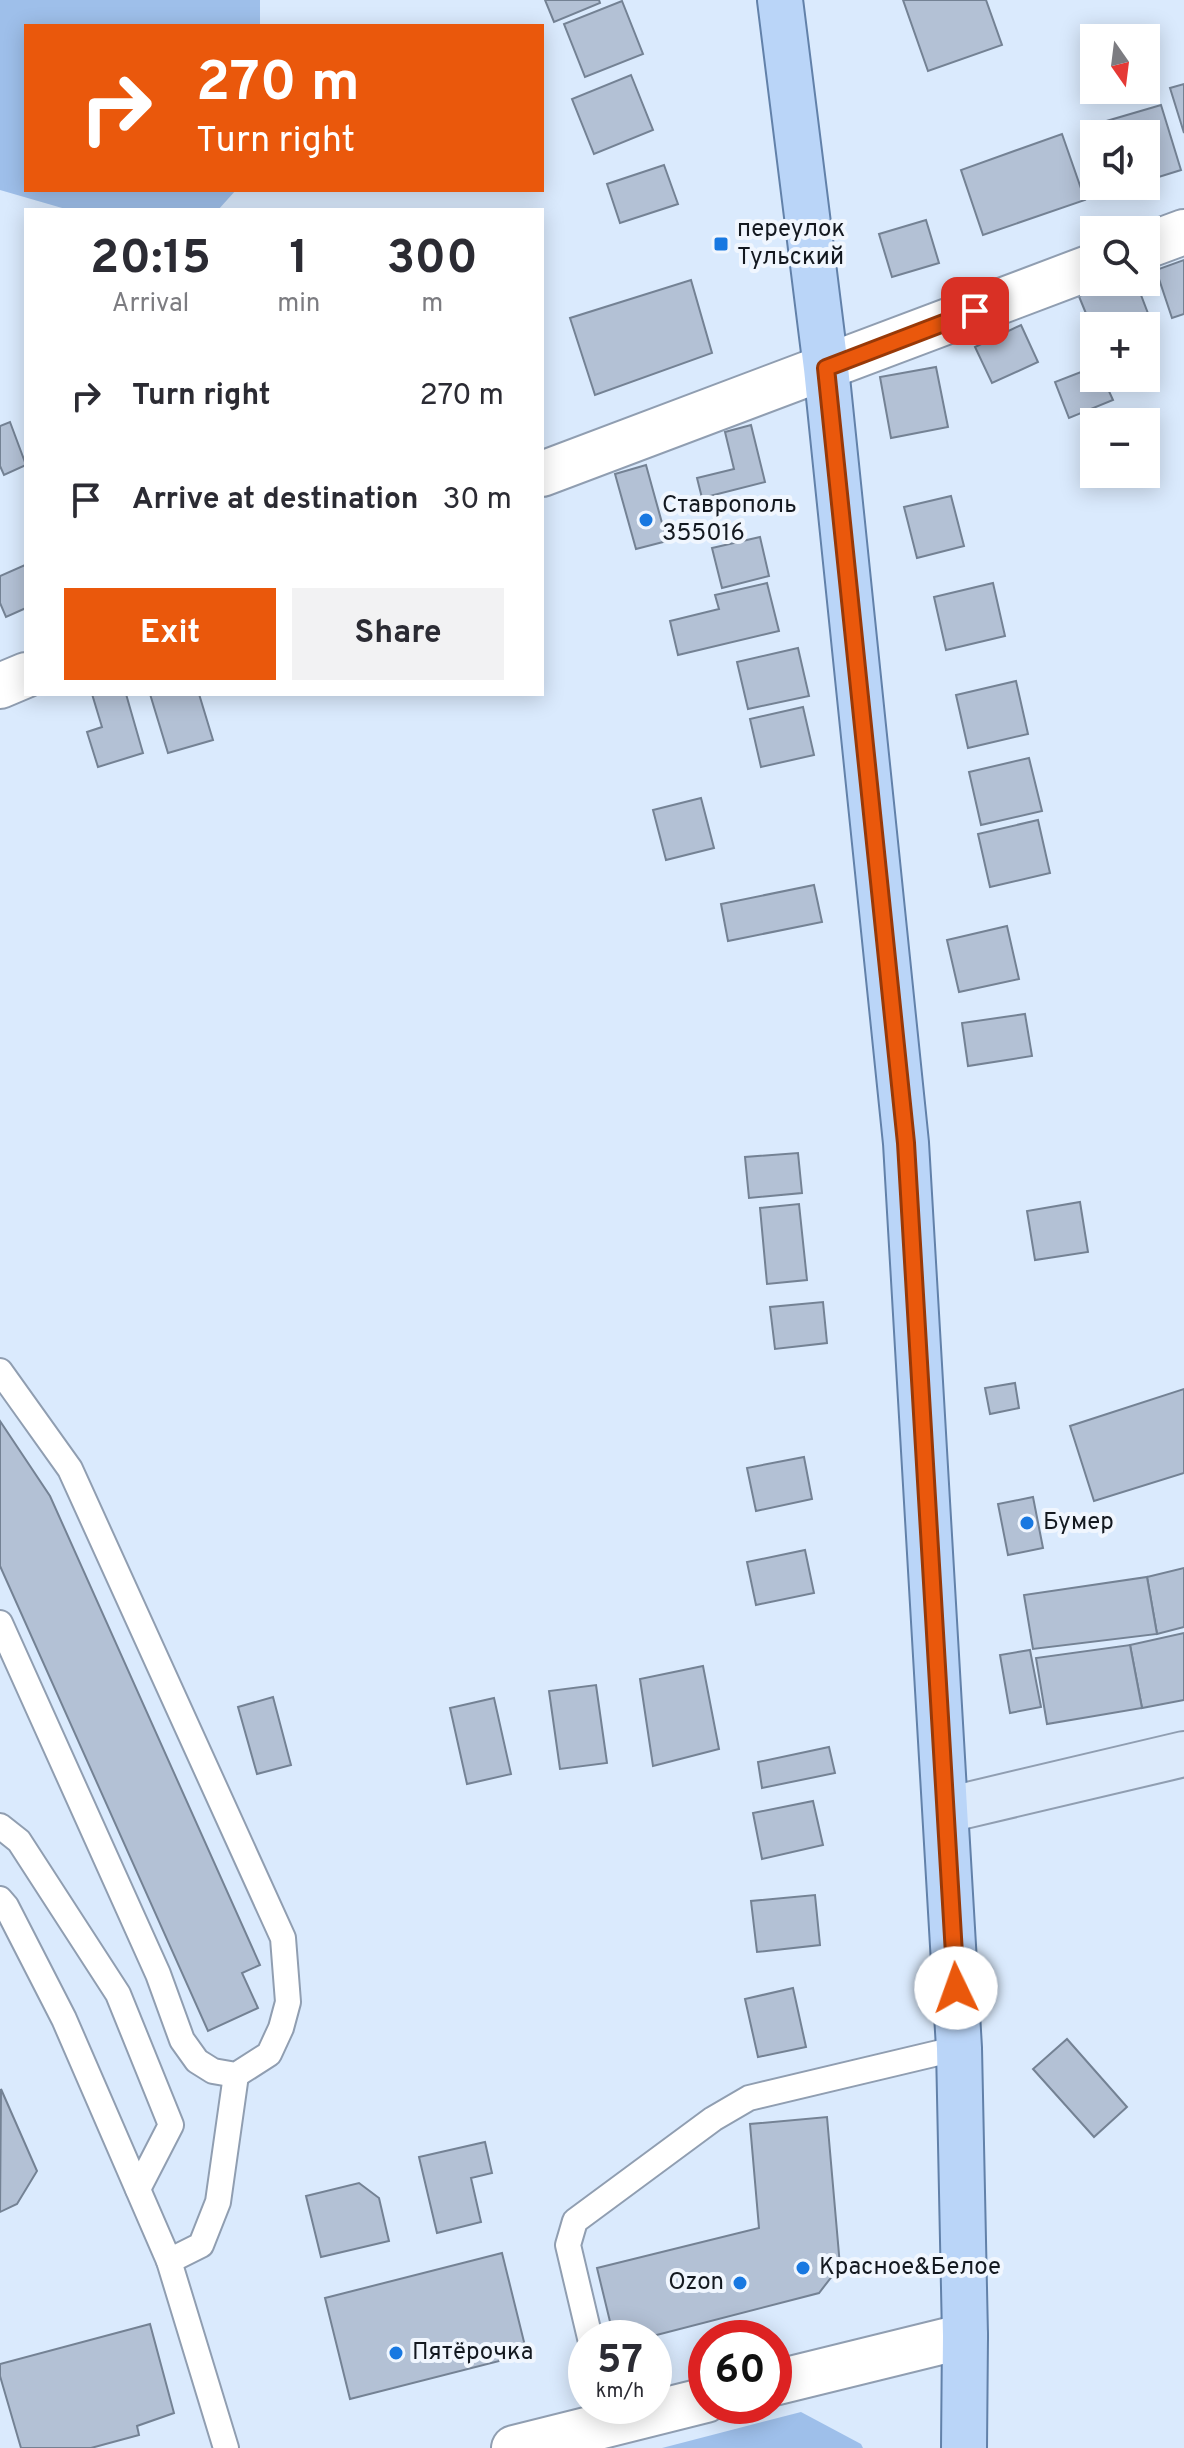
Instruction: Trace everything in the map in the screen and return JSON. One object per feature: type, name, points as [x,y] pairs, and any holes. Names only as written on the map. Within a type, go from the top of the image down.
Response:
[{"type":"main road","points":[[780,0],[826,368],[906,1143],[959,2048],[964,2448]]},
{"type":"street","points":[[1160,241],[1184,232]]},
{"type":"street","points":[[544,473],[1080,271]]},
{"type":"street","points":[[0,686],[24,676]]},
{"type":"street","points":[[947,1810],[1184,1754]]},
{"type":"street","points":[[792,2379],[965,2336]]},
{"type":"street","points":[[514,2448],[584,2424]]},
{"type":"lane","points":[[0,1371],[70,1469],[283,1938],[288,2002],[281,2028],[269,2054],[236,2075],[213,2071],[197,2061],[182,2040],[158,1974],[0,1623]]},
{"type":"lane","points":[[0,1826],[19,1841],[118,1994],[171,2125],[138,2189]]},
{"type":"lane","points":[[0,1899],[64,2019],[169,2261],[226,2448]]},
{"type":"lane","points":[[586,2320],[568,2245],[575,2221],[713,2119],[749,2098],[959,2048]]},
{"type":"lane","points":[[169,2261],[201,2245],[218,2202],[236,2075]]},
{"type":"shaded area","points":[[0,0],[260,0],[260,24],[24,24],[24,192],[234,192],[220,208],[62,208],[0,190]]},
{"type":"shaded area","points":[[801,2412],[861,2444],[863,2448],[662,2448],[755,2424],[792,2424],[792,2414]]},
{"type":"building","points":[[545,0],[599,0],[600,3],[554,22]]},
{"type":"building","points":[[903,0],[986,0],[1002,45],[928,71]]},
{"type":"building","points":[[622,1],[643,54],[585,77],[564,24]]},
{"type":"building","points":[[631,75],[653,130],[594,154],[572,99]]},
{"type":"building","points":[[1184,84],[1184,133],[1170,88]]},
{"type":"building","points":[[1161,105],[1181,170],[1160,177],[1160,120],[1110,120]]},
{"type":"building","points":[[1062,134],[1080,186],[1080,200],[1085,200],[983,235],[961,170]]},
{"type":"building","points":[[664,165],[678,204],[620,223],[607,184]]},
{"type":"building","points":[[926,220],[939,263],[892,277],[879,234]]},
{"type":"building","points":[[1184,260],[1184,314],[1172,318],[1160,282],[1160,269]]},
{"type":"building","points":[[691,280],[712,353],[595,395],[570,318]]},
{"type":"building","points":[[1078,294],[1141,296],[1147,312],[1085,312]]},
{"type":"building","points":[[1021,325],[1038,362],[992,383],[975,347]]},
{"type":"building","points":[[936,367],[948,427],[891,438],[880,377]]},
{"type":"building","points":[[1080,372],[1080,392],[1109,392],[1113,400],[1093,408],[1080,408],[1080,414],[1069,418],[1055,382]]},
{"type":"building","points":[[10,422],[24,460],[24,466],[4,475],[0,466],[0,426]]},
{"type":"building","points":[[751,425],[765,482],[702,498],[697,478],[734,469],[725,432]]},
{"type":"building","points":[[646,465],[667,541],[636,549],[615,474]]},
{"type":"building","points":[[951,496],[964,546],[917,558],[904,507]]},
{"type":"building","points":[[760,537],[769,576],[722,588],[712,548]]},
{"type":"building","points":[[24,565],[24,609],[6,617],[0,603],[0,576]]},
{"type":"building","points":[[767,583],[779,631],[678,655],[670,621],[719,609],[715,595]]},
{"type":"building","points":[[993,583],[1005,636],[946,650],[934,597]]},
{"type":"building","points":[[798,648],[809,696],[748,709],[737,662]]},
{"type":"building","points":[[1016,681],[1028,734],[968,748],[956,695]]},
{"type":"building","points":[[93,696],[127,696],[143,753],[98,767],[87,732],[102,727]]},
{"type":"building","points":[[151,696],[200,696],[213,740],[168,753]]},
{"type":"building","points":[[803,707],[814,755],[761,767],[750,719]]},
{"type":"building","points":[[1029,758],[1042,811],[981,825],[969,772]]},
{"type":"building","points":[[701,798],[714,848],[666,860],[653,810]]},
{"type":"building","points":[[1038,820],[1050,873],[990,887],[978,834]]},
{"type":"building","points":[[814,885],[822,922],[728,941],[721,904]]},
{"type":"building","points":[[1007,926],[1019,979],[959,992],[947,940]]},
{"type":"building","points":[[1025,1014],[1032,1056],[968,1066],[962,1023]]},
{"type":"building","points":[[798,1153],[802,1193],[749,1198],[745,1157]]},
{"type":"building","points":[[1080,1202],[1088,1252],[1035,1260],[1027,1211]]},
{"type":"building","points":[[799,1204],[807,1280],[767,1284],[760,1208]]},
{"type":"building","points":[[823,1302],[827,1343],[775,1349],[770,1307]]},
{"type":"building","points":[[1015,1383],[1019,1408],[990,1414],[985,1388]]},
{"type":"building","points":[[1184,1389],[1184,1473],[1094,1501],[1070,1426]]},
{"type":"building","points":[[0,1421],[50,1496],[260,1965],[242,1973],[258,2008],[208,2031],[0,1566]]},
{"type":"building","points":[[804,1457],[812,1499],[756,1511],[747,1468]]},
{"type":"building","points":[[1033,1497],[1043,1548],[1008,1555],[998,1504]]},
{"type":"building","points":[[805,1550],[814,1593],[756,1605],[747,1562]]},
{"type":"building","points":[[1184,1568],[1184,1627],[1157,1634],[1147,1577]]},
{"type":"building","points":[[1147,1577],[1157,1634],[1033,1649],[1024,1595]]},
{"type":"building","points":[[1184,1633],[1184,1700],[1142,1708],[1130,1645]]},
{"type":"building","points":[[1130,1645],[1142,1708],[1047,1724],[1036,1658]]},
{"type":"building","points":[[1030,1650],[1041,1707],[1010,1713],[1000,1655]]},
{"type":"building","points":[[703,1666],[719,1749],[653,1766],[640,1679]]},
{"type":"building","points":[[596,1685],[607,1763],[560,1769],[549,1691]]},
{"type":"building","points":[[273,1697],[291,1765],[257,1774],[238,1707]]},
{"type":"building","points":[[494,1698],[511,1774],[467,1784],[450,1708]]},
{"type":"building","points":[[829,1747],[835,1773],[762,1788],[758,1762]]},
{"type":"building","points":[[813,1801],[823,1845],[762,1859],[753,1813]]},
{"type":"building","points":[[815,1895],[820,1945],[757,1952],[751,1901]]},
{"type":"building","points":[[793,1988],[806,2047],[758,2057],[745,1999]]},
{"type":"building","points":[[1067,2039],[1127,2107],[1094,2137],[1033,2069]]},
{"type":"building","points":[[1,2089],[37,2171],[17,2204],[0,2212]]},
{"type":"building","points":[[827,2117],[840,2266],[819,2293],[715,2320],[688,2320],[688,2327],[672,2331],[672,2320],[610,2320],[597,2268],[759,2228],[750,2124]]},
{"type":"building","points":[[485,2142],[492,2173],[471,2178],[481,2222],[437,2233],[419,2157]]},
{"type":"building","points":[[359,2183],[379,2198],[389,2241],[321,2257],[306,2196]]},
{"type":"building","points":[[502,2253],[527,2354],[350,2399],[325,2298]]},
{"type":"building","points":[[150,2324],[174,2413],[137,2426],[139,2435],[91,2448],[21,2448],[0,2376],[0,2364]]},
{"type":"place","name":"переулок Тульский","points":[[721,244]]},
{"type":"place","name":"Ставрополь 355016","points":[[646,520]]},
{"type":"place","name":"Бумер","points":[[1027,1523]]},
{"type":"place","name":"Красное&Белое","points":[[803,2268]]},
{"type":"place","name":"Ozon","points":[[740,2283]]},
{"type":"place","name":"Пятёрочка","points":[[396,2353]]},
{"type":"route","points":[[956,1988],[906,1143],[826,368],[975,311]]}]
